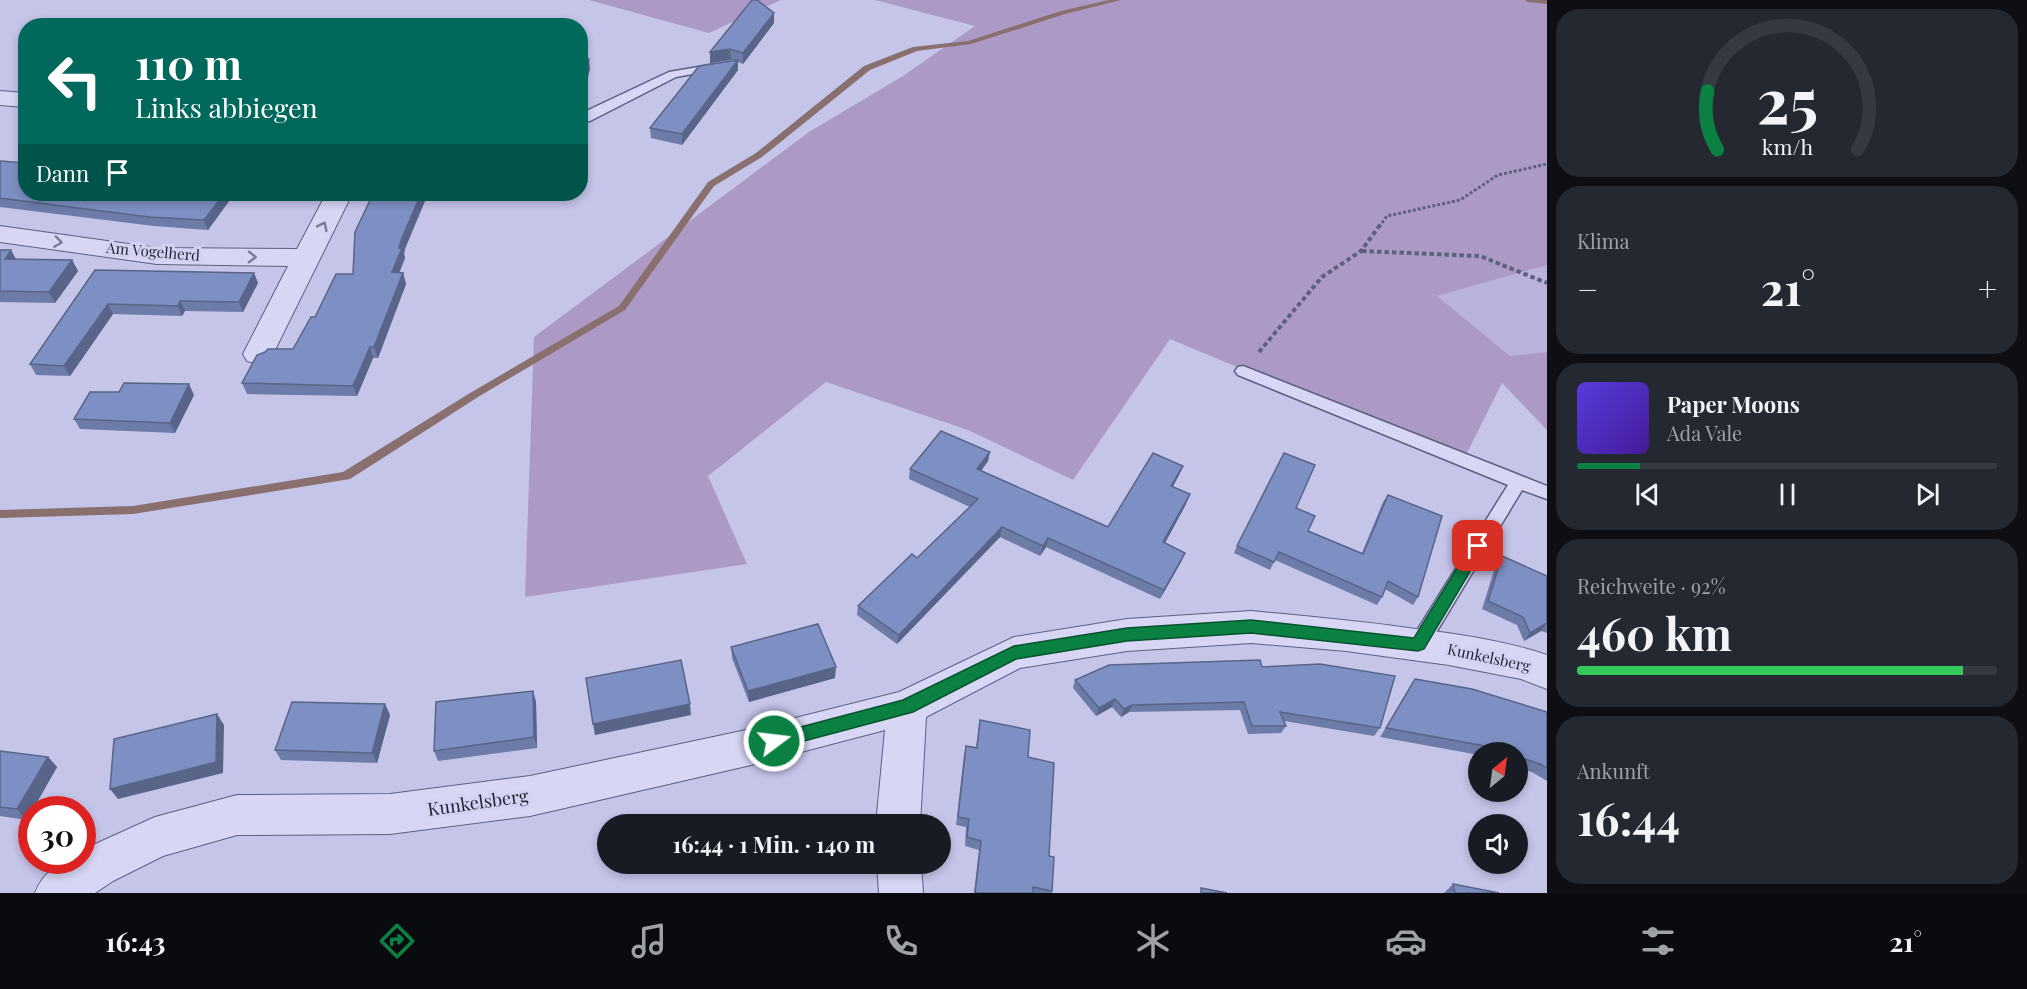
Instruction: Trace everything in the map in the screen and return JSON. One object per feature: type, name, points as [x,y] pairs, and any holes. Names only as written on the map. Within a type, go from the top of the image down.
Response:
[{"type":"street","points":[[0,98],[18,99]]},
{"type":"street","points":[[258,354],[336,201]]},
{"type":"street","name":"Am Vogelherd","points":[[0,234],[157,256],[307,258]]},
{"type":"street","name":"Kunkelsberg","points":[[57,893],[97,866],[155,838],[237,815],[390,814],[530,796],[751,747],[907,707],[1014,653],[1127,635],[1251,627],[1418,645],[1522,663],[1547,672]]},
{"type":"street","points":[[899,814],[907,707]]},
{"type":"street","points":[[900,874],[901,893]]},
{"type":"lane","points":[[588,117],[673,74],[731,65]]},
{"type":"lane","points":[[1242,371],[1547,494]]},
{"type":"lane","points":[[1418,645],[1518,482]]},
{"type":"path","points":[[1242,371],[1322,276],[1361,251],[1387,216],[1460,200],[1498,175],[1547,165]]},
{"type":"path","points":[[1361,251],[1480,256],[1547,283]]},
{"type":"shaded area","points":[[589,0],[781,0],[709,33]]},
{"type":"shaded area","points":[[875,0],[1547,0],[1547,265],[1437,296],[1510,356],[1547,352],[1547,430],[1502,383],[1463,461],[1170,339],[1073,480],[968,430],[826,382],[708,476],[747,564],[525,597],[534,337],[809,132],[903,76],[975,26]]},
{"type":"shaded area","points":[[1547,265],[1547,352],[1510,356],[1437,296]]},
{"type":"building","points":[[752,0],[757,0],[774,13],[743,53],[730,49],[710,52]]},
{"type":"building","points":[[738,60],[682,134],[650,128],[699,66]]},
{"type":"building","points":[[0,161],[18,162],[18,200],[0,198]]},
{"type":"building","points":[[24,201],[219,201],[204,220],[149,217]]},
{"type":"building","points":[[370,201],[418,201],[402,238],[399,248],[402,248],[392,272],[403,273],[374,347],[370,347],[353,386],[242,383],[257,355],[268,349],[293,349],[311,317],[315,317],[336,274],[353,274],[355,232]]},
{"type":"building","points":[[0,250],[11,250],[5,259],[72,260],[49,292],[0,291]]},
{"type":"building","points":[[95,270],[254,273],[239,302],[180,301],[178,306],[108,304],[64,366],[30,364]]},
{"type":"building","points":[[124,383],[189,384],[170,423],[74,419],[90,392],[119,392]]},
{"type":"building","points":[[941,431],[990,452],[977,469],[1108,527],[1153,453],[1183,466],[1171,486],[1190,494],[1163,542],[1185,553],[1164,590],[1048,538],[1043,546],[1002,527],[899,635],[858,606],[912,554],[917,558],[978,499],[910,469]]},
{"type":"building","points":[[1284,453],[1315,465],[1296,508],[1315,516],[1308,531],[1363,554],[1388,495],[1442,516],[1418,597],[1388,581],[1382,597],[1279,552],[1274,562],[1237,546]]},
{"type":"building","points":[[1502,556],[1547,576],[1547,623],[1530,633],[1523,617],[1488,601]]},
{"type":"building","points":[[818,624],[836,667],[748,691],[731,647]]},
{"type":"building","points":[[681,660],[690,704],[593,724],[586,678]]},
{"type":"building","points":[[1260,660],[1262,667],[1320,664],[1395,676],[1380,728],[1280,712],[1286,726],[1252,726],[1244,702],[1132,705],[1124,709],[1115,699],[1099,708],[1075,680],[1109,665]]},
{"type":"building","points":[[1415,679],[1472,689],[1547,712],[1547,768],[1528,760],[1528,742],[1468,743],[1386,728]]},
{"type":"building","points":[[533,691],[534,737],[434,751],[436,702]]},
{"type":"building","points":[[292,702],[385,704],[372,753],[275,750]]},
{"type":"building","points":[[217,714],[216,762],[110,789],[114,739]]},
{"type":"building","points":[[980,720],[1030,730],[1028,757],[1054,763],[1049,856],[1054,857],[1052,891],[1033,887],[1033,893],[975,893],[981,841],[967,837],[969,819],[958,817],[966,746],[977,748]]},
{"type":"building","points":[[0,751],[48,757],[25,796],[18,796],[17,809],[0,807]]},
{"type":"building","points":[[1453,884],[1499,893],[1455,893]]},
{"type":"building","points":[[1201,888],[1227,893],[1201,893]]},
{"type":"waterway","points":[[0,514],[133,510],[346,476],[474,395],[622,308],[711,184],[759,155],[867,68],[916,49],[969,43],[1063,12],[1118,0]]},
{"type":"waterway","points":[[1528,0],[1547,2]]},
{"type":"route","points":[[774,741],[907,707],[1014,653],[1127,635],[1251,627],[1346,635],[1418,645],[1478,546]]}]
